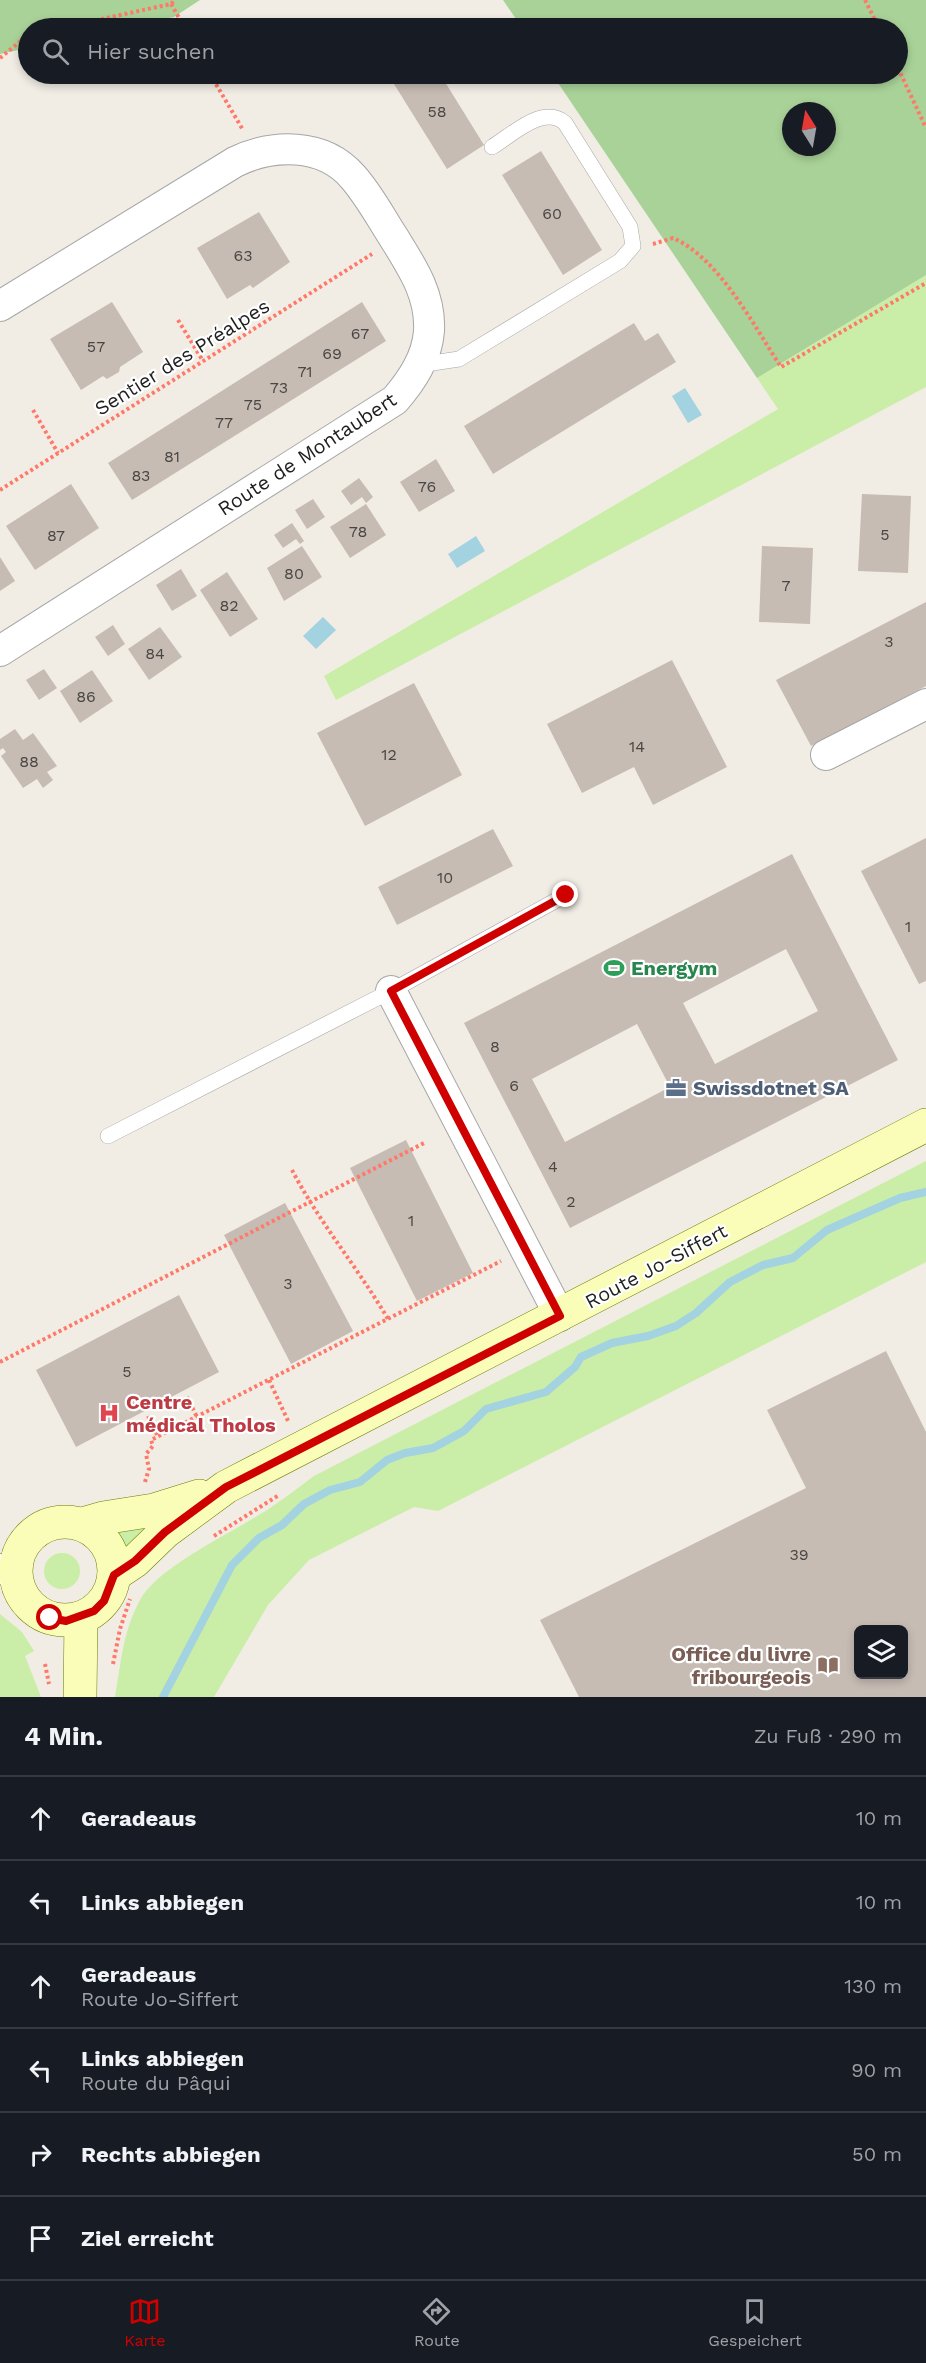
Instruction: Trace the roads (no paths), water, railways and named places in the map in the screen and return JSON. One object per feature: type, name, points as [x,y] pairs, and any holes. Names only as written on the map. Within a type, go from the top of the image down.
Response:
[{"type":"street","name":"Route de Montaubert","points":[[0,306],[234,162],[256,152],[292,148],[312,153],[337,164],[352,175],[363,189],[422,286],[429,331],[419,365],[395,400],[0,651]]},
{"type":"street","points":[[826,756],[926,704]]},
{"type":"street","points":[[391,991],[560,1316]]},
{"type":"street","name":"Route Jo-Siffert","points":[[114,1575],[135,1561],[165,1532],[226,1487],[926,1125]]},
{"type":"street","name":"Route Jo-Siffert","points":[[82,1524],[103,1518],[154,1510],[226,1487]]},
{"type":"street","points":[[55,1522],[82,1524],[98,1533],[113,1558],[114,1575],[104,1601],[81,1618],[66,1621],[36,1612],[7,1570],[31,1534],[55,1522]]},
{"type":"street","points":[[81,1618],[81,1697]]},
{"type":"lane","points":[[419,365],[459,359],[620,261],[633,246],[630,227],[565,123],[558,117],[541,116],[492,147]]},
{"type":"lane","points":[[108,1136],[391,991],[566,895]]},
{"type":"water","points":[[685,388],[702,415],[688,423],[672,396]]},
{"type":"water","points":[[476,536],[485,551],[457,568],[448,554]]},
{"type":"water","points":[[323,617],[336,630],[316,649],[303,636]]},
{"type":"waterway","points":[[163,1697],[232,1565],[259,1538],[282,1525],[304,1504],[330,1490],[360,1482],[387,1460],[405,1453],[433,1448],[464,1431],[486,1409],[546,1392],[575,1367],[581,1357],[612,1343],[648,1336],[676,1326],[696,1313],[730,1282],[763,1265],[793,1258],[827,1230],[900,1198],[926,1192]]},
{"type":"place","name":"Energym","points":[[614,968]]},
{"type":"place","name":"Swissdotnet SA","points":[[676,1088]]},
{"type":"place","name":"Centre médical Tholos","points":[[109,1413]]},
{"type":"place","name":"Office du livre fribourgeois","points":[[828,1665]]}]
